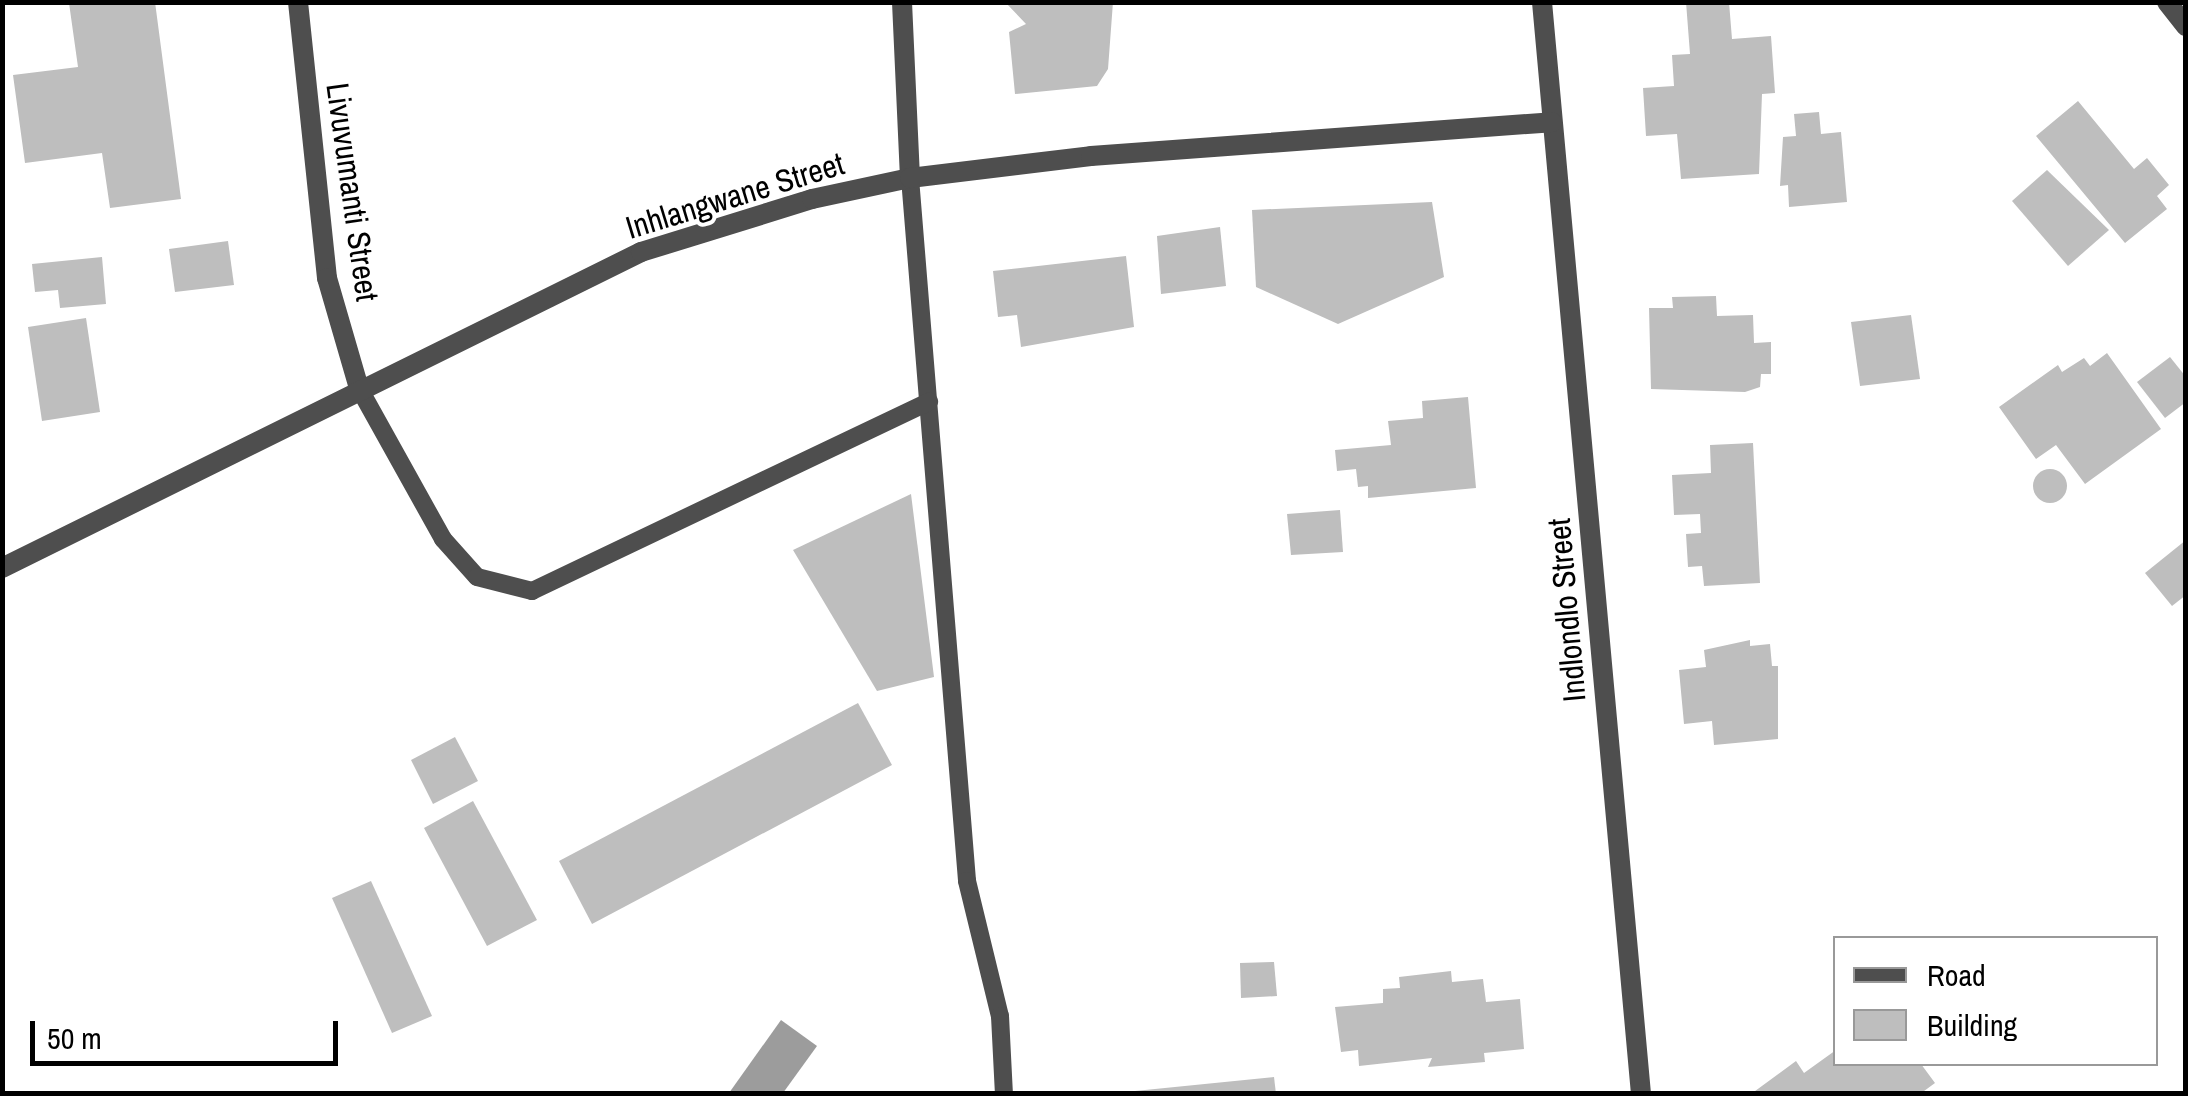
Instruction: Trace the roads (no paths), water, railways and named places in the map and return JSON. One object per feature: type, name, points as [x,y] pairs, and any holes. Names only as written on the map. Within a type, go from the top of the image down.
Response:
[{"type":"street","name":"Livuvumanti Street","points":[[298,2],[327,278],[360,388]]},
{"type":"street","points":[[902,2],[910,178]]},
{"type":"street","name":"Indlondlo Street","points":[[1542,2],[1641,1094]]},
{"type":"street","points":[[2167,2],[2186,26]]},
{"type":"street","name":"Inhlangwane Street","points":[[2,568],[641,252],[812,199],[910,178],[1091,156],[1552,122]]},
{"type":"lane","points":[[910,178],[967,882],[1000,1016],[1004,1094]]},
{"type":"lane","points":[[360,388],[443,539],[477,576],[532,592],[929,402]]}]
